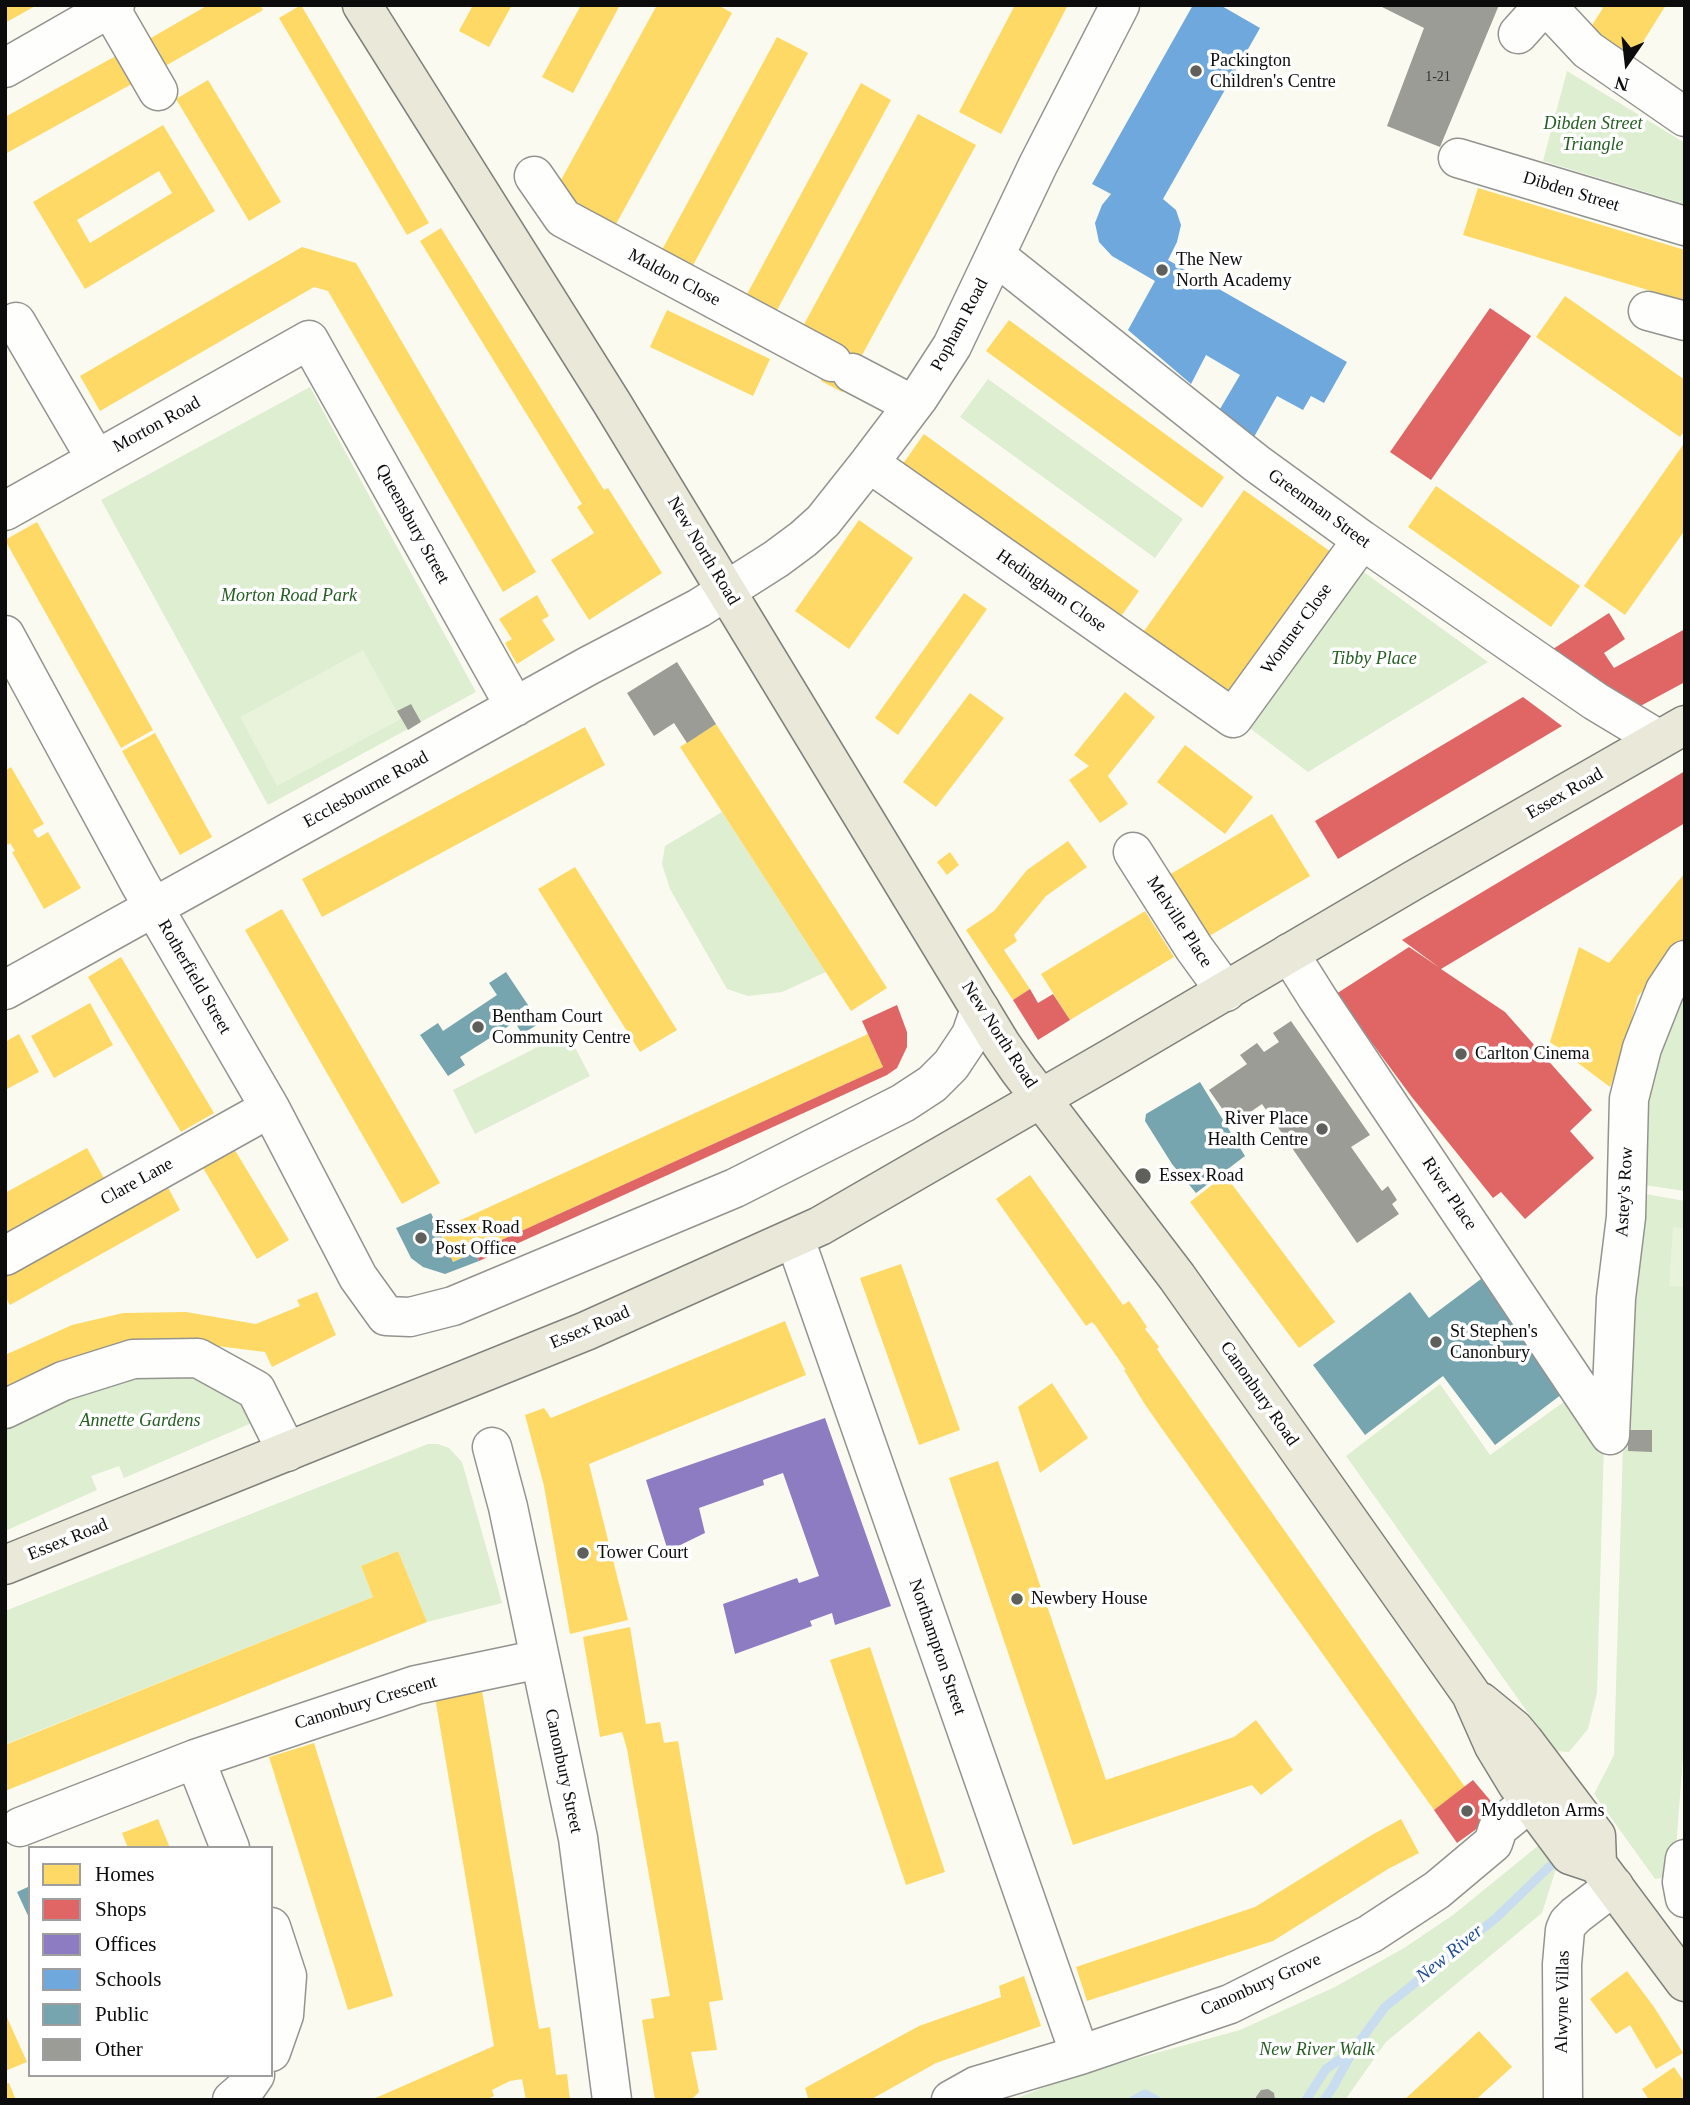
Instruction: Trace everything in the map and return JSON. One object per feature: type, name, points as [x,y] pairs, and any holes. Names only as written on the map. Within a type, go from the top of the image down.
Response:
[{"type":"main road","name":"New North Road","points":[[362,5],[612,402],[980,1009],[1015,1064],[1041,1098]]},
{"type":"main road","name":"Essex Road","points":[[5,1565],[586,1331],[795,1238],[849,1210],[1672,732]]},
{"type":"main road","name":"Canonbury Road","points":[[1041,1098],[1177,1277],[1471,1694],[1494,1746],[1530,1802],[1570,1855],[1606,1875]]},
{"type":"main road","name":"Canonbury Road","points":[[1471,1694],[1524,1741],[1596,1836],[1606,1875],[1685,1982]]},
{"type":"street","name":"Popham Road","points":[[727,592],[776,559],[823,521],[913,405],[952,346],[1038,165],[1120,5]]},
{"type":"street","points":[[1518,34],[1545,5],[1588,50],[1685,117]]},
{"type":"street","points":[[5,68],[112,7],[158,91]]},
{"type":"street","name":"Dibden Street","points":[[1458,158],[1685,226]]},
{"type":"street","name":"Maldon Close","points":[[534,176],[563,218],[913,405]]},
{"type":"street","name":"Greenman Street","points":[[996,256],[1256,463],[1362,540],[1595,701],[1672,732]]},
{"type":"street","points":[[1648,311],[1685,321]]},
{"type":"street","points":[[16,321],[96,459]]},
{"type":"street","name":"Morton Road","points":[[5,511],[309,340]]},
{"type":"street","name":"Queensbury Street","points":[[309,340],[515,707]]},
{"type":"street","name":"Hedingham Close","points":[[869,463],[1233,718]]},
{"type":"street","name":"Wontner Close","points":[[1233,718],[1362,540]]},
{"type":"street","name":"Ecclesbourne Road","points":[[5,990],[153,906],[727,592]]},
{"type":"street","name":"Rotherfield Street","points":[[5,635],[153,906],[270,1108],[358,1277],[386,1316],[410,1317],[466,1301],[735,1188],[904,1103],[932,1084],[951,1065],[971,1035],[980,1009]]},
{"type":"street","name":"Melville Place","points":[[1133,852],[1194,948],[1226,992]]},
{"type":"street","name":"River Place","points":[[1289,953],[1610,1435]]},
{"type":"street","name":"Astey's Row","points":[[1610,1435],[1616,1298],[1626,1217],[1629,1099],[1642,1048],[1665,990],[1685,960]]},
{"type":"street","name":"Clare Lane","points":[[5,1256],[270,1108]]},
{"type":"street","name":"Northampton Street","points":[[795,1238],[1080,2055]]},
{"type":"street","points":[[5,1409],[63,1381],[133,1359],[198,1358],[256,1390],[286,1452]]},
{"type":"street","name":"Canonbury Street","points":[[492,1447],[508,1507],[578,1838],[612,2100]]},
{"type":"street","name":"Canonbury Crescent","points":[[20,1827],[195,1759],[416,1685],[540,1659]]},
{"type":"street","points":[[195,1759],[229,1846]]},
{"type":"street","name":"Canonbury Grove","points":[[951,2100],[976,2086],[1080,2055],[1230,2004],[1370,1934],[1437,1890],[1493,1843],[1498,1828],[1530,1802]]},
{"type":"street","points":[[1685,1859],[1682,1882],[1685,1898]]},
{"type":"street","name":"Alwyne Villas","points":[[1554,2098],[1565,1930],[1606,1875]]},
{"type":"street","points":[[273,1933],[287,1976],[284,2015],[273,2046]]},
{"type":"street","points":[[232,2100],[254,2077]]},
{"type":"green space","name":"Dibden Street Triangle","points":[[1567,71],[1685,143],[1685,204],[1543,161]]},
{"type":"green space","points":[[988,379],[1183,519],[1155,558],[960,417]]},
{"type":"green space","name":"Morton Road Park","points":[[310,387],[476,692],[268,805],[101,500]]},
{"type":"green space","name":"Tibby Place","points":[[1361,570],[1488,662],[1308,772],[1247,726]]},
{"type":"green space","points":[[363,650],[401,719],[277,786],[240,717]]},
{"type":"green space","points":[[722,812],[826,972],[782,992],[748,996],[727,989],[670,889],[662,864],[665,846]]},
{"type":"green space","points":[[1685,978],[1685,1191],[1637,1184],[1639,1103]]},
{"type":"green space","points":[[567,1032],[590,1076],[475,1134],[453,1090]]},
{"type":"green space","points":[[1640,1193],[1685,1201],[1685,1729],[1674,1876],[1655,1879],[1594,1794],[1614,1755],[1625,1377]]},
{"type":"green space","points":[[1673,1227],[1685,1228],[1685,1287],[1669,1286]]},
{"type":"green space","name":"Annette Gardens","points":[[194,1374],[245,1392],[261,1419],[124,1478],[119,1466],[91,1476],[97,1490],[5,1531],[5,1425],[11,1417],[133,1375]]},
{"type":"green space","points":[[1440,1384],[1490,1455],[1572,1396],[1604,1443],[1597,1693],[1588,1729],[1569,1752],[1555,1751],[1346,1456]]},
{"type":"green space","points":[[428,1444],[449,1448],[462,1462],[502,1603],[427,1622],[398,1551],[361,1566],[373,1597],[6,1744],[5,1611]]},
{"type":"green space","name":"New River Walk","points":[[1539,1845],[1556,1869],[1542,1913],[1386,2042],[1345,2100],[1012,2100],[1076,2075],[1240,2030],[1335,1987],[1404,1948],[1453,1915]]},
{"type":"building: Homes","points":[[5,5],[37,5],[5,23]]},
{"type":"building: Homes","points":[[208,5],[260,5],[263,10],[160,69],[144,42]]},
{"type":"building: Homes","points":[[301,5],[429,223],[407,235],[279,18]]},
{"type":"building: Homes","points":[[473,5],[512,5],[489,47],[459,31]]},
{"type":"building: Homes","points":[[581,5],[620,5],[573,93],[542,77]]},
{"type":"building: Homes","points":[[657,5],[718,5],[732,13],[616,224],[555,191]]},
{"type":"building: Homes","points":[[1015,5],[1068,5],[1001,134],[959,112]]},
{"type":"building: Homes","points":[[1600,5],[1666,5],[1631,61],[1587,33],[1603,8]]},
{"type":"building: Homes","points":[[777,37],[808,53],[692,267],[662,250]]},
{"type":"building: Homes","points":[[123,52],[139,80],[5,154],[5,117]]},
{"type":"building: Homes","points":[[208,80],[281,202],[249,221],[176,99]]},
{"type":"building: Homes","points":[[861,83],[891,100],[776,312],[746,296]]},
{"type":"building: Homes","points":[[918,114],[976,145],[842,392],[821,381],[839,348],[802,328]]},
{"type":"building: Homes","points":[[163,125],[215,211],[85,289],[33,202]],"holes":[[[159,171],[172,193],[90,243],[77,220]]]},
{"type":"building: Homes","points":[[1478,188],[1685,250],[1685,301],[1463,235]]},
{"type":"building: Homes","points":[[441,228],[604,490],[608,488],[662,573],[589,620],[551,560],[594,533],[577,507],[582,504],[420,241]]},
{"type":"building: Homes","points":[[302,247],[356,263],[536,572],[503,592],[328,291],[314,287],[100,411],[80,376]]},
{"type":"building: Homes","points":[[1565,296],[1685,380],[1685,430],[1680,437],[1536,337]]},
{"type":"building: Homes","points":[[667,310],[770,359],[753,396],[650,347]]},
{"type":"building: Homes","points":[[1009,320],[1224,477],[1202,508],[986,351]]},
{"type":"building: Homes","points":[[924,434],[1139,591],[1117,622],[902,465]]},
{"type":"building: Homes","points":[[1685,442],[1685,530],[1625,615],[1584,586]]},
{"type":"building: Homes","points":[[1436,486],[1580,586],[1551,627],[1408,527]]},
{"type":"building: Homes","points":[[1244,490],[1331,552],[1228,696],[1142,634]]},
{"type":"building: Homes","points":[[859,520],[913,558],[849,649],[795,611]]},
{"type":"building: Homes","points":[[37,522],[153,730],[121,748],[5,540]]},
{"type":"building: Homes","points":[[964,593],[987,609],[898,735],[875,718]]},
{"type":"building: Homes","points":[[537,595],[549,616],[542,620],[555,640],[517,664],[505,643],[512,639],[499,619]]},
{"type":"building: Homes","points":[[1125,692],[1155,717],[1108,776],[1128,804],[1100,823],[1069,780],[1089,766],[1074,755]]},
{"type":"building: Homes","points":[[970,693],[1004,718],[936,807],[903,782]]},
{"type":"building: Homes","points":[[716,724],[887,988],[851,1011],[680,747]]},
{"type":"building: Homes","points":[[585,727],[605,765],[322,917],[302,879]]},
{"type":"building: Homes","points":[[155,733],[212,837],[180,855],[122,751]]},
{"type":"building: Homes","points":[[1185,745],[1253,797],[1225,834],[1157,782]]},
{"type":"building: Homes","points":[[11,767],[44,824],[33,830],[35,834],[38,838],[48,832],[81,888],[44,909],[12,852],[15,851],[10,843],[8,845],[5,841],[5,771]]},
{"type":"building: Homes","points":[[1272,814],[1310,876],[1206,938],[1169,875]]},
{"type":"building: Homes","points":[[1068,841],[1087,867],[1046,896],[1014,935],[1017,941],[1004,950],[1030,989],[1013,1000],[966,930],[994,911],[1027,870]]},
{"type":"building: Homes","points":[[950,852],[959,865],[947,875],[937,862]]},
{"type":"building: Homes","points":[[575,867],[677,1030],[640,1052],[538,889]]},
{"type":"building: Homes","points":[[1685,873],[1685,946],[1638,996],[1621,1059],[1610,1087],[1550,1042],[1579,947],[1609,963]]},
{"type":"building: Homes","points":[[282,909],[440,1183],[402,1204],[245,930]]},
{"type":"building: Homes","points":[[1145,911],[1174,957],[1070,1020],[1041,974]]},
{"type":"building: Homes","points":[[121,957],[214,1113],[181,1132],[88,977]]},
{"type":"building: Homes","points":[[90,1003],[113,1045],[54,1078],[31,1036]]},
{"type":"building: Homes","points":[[19,1034],[39,1072],[5,1090],[5,1042]]},
{"type":"building: Homes","points":[[868,1034],[883,1067],[453,1262],[439,1230]]},
{"type":"building: Homes","points":[[227,1137],[289,1240],[257,1259],[196,1156]]},
{"type":"building: Homes","points":[[87,1148],[105,1180],[5,1245],[5,1193]]},
{"type":"building: Homes","points":[[1030,1175],[1123,1305],[1129,1301],[1139,1315],[1163,1358],[1465,1787],[1434,1810],[1160,1426],[1095,1325],[1092,1322],[1086,1326],[996,1199]]},
{"type":"building: Homes","points":[[1225,1175],[1335,1322],[1299,1348],[1190,1202]]},
{"type":"building: Homes","points":[[163,1178],[180,1210],[10,1305],[5,1296],[5,1267]]},
{"type":"building: Homes","points":[[901,1264],[960,1430],[919,1445],[860,1278]]},
{"type":"building: Homes","points":[[317,1292],[336,1335],[272,1367],[265,1352],[193,1343],[5,1404],[5,1355],[72,1325],[123,1313],[186,1312],[256,1324],[300,1306],[297,1300]]},
{"type":"building: Homes","points":[[785,1321],[806,1375],[589,1464],[628,1620],[570,1634],[544,1486],[525,1415],[544,1408],[551,1418]]},
{"type":"building: Homes","points":[[1052,1383],[1088,1438],[1040,1473],[1018,1407]]},
{"type":"building: Homes","name":"Newbery House","points":[[998,1461],[1106,1780],[1234,1737],[1256,1720],[1293,1770],[1261,1795],[1252,1785],[1073,1845],[949,1478]]},
{"type":"building: Homes","points":[[398,1551],[427,1622],[5,1791],[5,1745],[373,1597],[361,1566]]},
{"type":"building: Homes","points":[[630,1627],[646,1724],[660,1722],[664,1743],[678,1741],[723,2000],[709,2002],[717,2050],[691,2052],[699,2092],[691,2100],[655,2100],[642,2020],[654,2018],[651,1999],[670,1996],[627,1749],[622,1732],[600,1737],[583,1637]]},
{"type":"building: Homes","points":[[870,1647],[945,1872],[906,1885],[830,1660]]},
{"type":"building: Homes","points":[[482,1691],[539,2029],[550,2027],[556,2075],[567,2074],[570,2100],[526,2100],[522,2079],[510,2081],[492,2090],[494,2096],[485,2100],[371,2100],[494,2046],[435,1697]]},
{"type":"building: Homes","points":[[314,1743],[393,1996],[348,2010],[269,1757]]},
{"type":"building: Homes","points":[[158,1819],[169,1846],[127,1846],[122,1833]]},
{"type":"building: Homes","points":[[1401,1819],[1419,1853],[1388,1869],[1273,1941],[1087,2001],[1076,1967],[1255,1907]]},
{"type":"building: Homes","points":[[1627,1971],[1683,2053],[1656,2069],[1630,2025],[1616,2034],[1590,1999]]},
{"type":"building: Homes","points":[[1024,1976],[1041,2026],[936,2063],[870,2100],[804,2100],[808,2097],[805,2088],[919,2026],[1001,1997],[999,1986]]},
{"type":"building: Homes","points":[[5,2013],[27,2062],[5,2071]]},
{"type":"building: Homes","points":[[1479,2031],[1512,2067],[1476,2100],[1404,2100]]},
{"type":"building: Homes","points":[[1674,2067],[1685,2083],[1685,2100],[1649,2100],[1642,2089]]},
{"type":"building: Homes","points":[[9,2083],[15,2098],[5,2100],[5,2084]]},
{"type":"building: Shops","points":[[1490,308],[1531,336],[1431,480],[1390,452]]},
{"type":"building: Shops","points":[[1609,613],[1625,639],[1604,653],[1614,668],[1685,629],[1685,682],[1633,710],[1553,649]]},
{"type":"building: Shops","points":[[1523,697],[1562,726],[1338,859],[1315,821]]},
{"type":"building: Shops","name":"Carlton Cinema","points":[[1685,771],[1685,823],[1441,969],[1505,1012],[1592,1110],[1570,1131],[1594,1158],[1525,1219],[1501,1192],[1493,1198],[1411,1096],[1336,994],[1409,947],[1440,968],[1402,940]]},
{"type":"building: Shops","points":[[1030,989],[1038,1003],[1053,994],[1070,1020],[1038,1040],[1013,1000]]},
{"type":"building: Shops","points":[[897,1005],[907,1032],[907,1047],[897,1068],[887,1075],[479,1261],[475,1252],[883,1067],[862,1021]]},
{"type":"building: Shops","name":"Myddleton Arms","points":[[1473,1780],[1500,1812],[1457,1843],[1434,1810]]},
{"type":"building: Offices","points":[[825,1418],[891,1606],[835,1625],[832,1613],[810,1621],[812,1626],[735,1654],[723,1604],[797,1578],[799,1583],[819,1576],[783,1473],[763,1480],[764,1485],[699,1508],[705,1533],[668,1551],[646,1480]]},
{"type":"building: Schools","name":"The New North Academy","points":[[1193,5],[1220,5],[1260,28],[1163,199],[1176,210],[1181,225],[1177,242],[1168,260],[1347,362],[1324,403],[1311,396],[1303,410],[1277,396],[1254,437],[1220,409],[1240,375],[1206,355],[1191,384],[1128,330],[1155,281],[1112,256],[1099,242],[1095,223],[1102,205],[1111,194],[1092,184]]},
{"type":"building: Public","name":"Bentham Court Community Centre","points":[[506,972],[540,1023],[522,1034],[515,1022],[460,1057],[465,1065],[448,1076],[420,1035],[438,1023],[443,1031],[497,995],[489,983]]},
{"type":"building: Public","points":[[1200,1082],[1245,1156],[1196,1193],[1172,1164],[1145,1121],[1146,1114]]},
{"type":"building: Public","name":"Essex Road Post Office","points":[[431,1213],[453,1262],[475,1252],[479,1261],[445,1274],[423,1267],[411,1258],[396,1228]]},
{"type":"building: Public","name":"St Stephen's Canonbury","points":[[1481,1279],[1566,1391],[1495,1445],[1443,1376],[1365,1435],[1313,1365],[1410,1292],[1429,1318]]},
{"type":"building: Public","points":[[28,1887],[28,1916],[17,1892]]},
{"type":"building: Other","points":[[1378,5],[1499,5],[1440,147],[1387,126],[1424,28]]},
{"type":"building: Other","points":[[677,662],[716,724],[687,743],[674,723],[654,736],[627,693]]},
{"type":"building: Other","points":[[411,704],[421,722],[408,730],[397,711]]},
{"type":"building: Other","name":"River Place Health Centre","points":[[1291,1021],[1370,1135],[1351,1147],[1382,1191],[1388,1186],[1397,1200],[1392,1204],[1399,1214],[1357,1243],[1262,1104],[1233,1124],[1209,1090],[1247,1064],[1240,1055],[1257,1043],[1264,1052],[1279,1042],[1273,1033]]},
{"type":"building: Other","points":[[1628,1430],[1652,1430],[1652,1452],[1628,1451]]},
{"type":"building: Other","points":[[1268,2089],[1274,2093],[1275,2100],[1256,2100],[1261,2090]]},
{"type":"waterway","name":"New River","points":[[1324,2100],[1354,2049],[1385,2007],[1496,1918],[1552,1864]]},
{"type":"waterway","name":"New River","points":[[1306,2100],[1326,2069],[1352,2051]]},
{"type":"waterway","name":"New River","points":[[1134,2100],[1145,2094],[1156,2100]]},
{"type":"place","name":"Packington Children's Centre","points":[[1196,71]]},
{"type":"place","name":"The New North Academy","points":[[1162,270]]},
{"type":"place","name":"Bentham Court Community Centre","points":[[478,1027]]},
{"type":"place","name":"Carlton Cinema","points":[[1461,1054]]},
{"type":"place","name":"River Place Health Centre","points":[[1322,1129]]},
{"type":"place","name":"Essex Road","points":[[1143,1176]]},
{"type":"place","name":"Essex Road Post Office","points":[[421,1238]]},
{"type":"place","name":"St Stephen's Canonbury","points":[[1436,1342]]},
{"type":"place","name":"Tower Court","points":[[583,1553]]},
{"type":"place","name":"Newbery House","points":[[1017,1599]]},
{"type":"place","name":"Myddleton Arms","points":[[1467,1811]]}]
